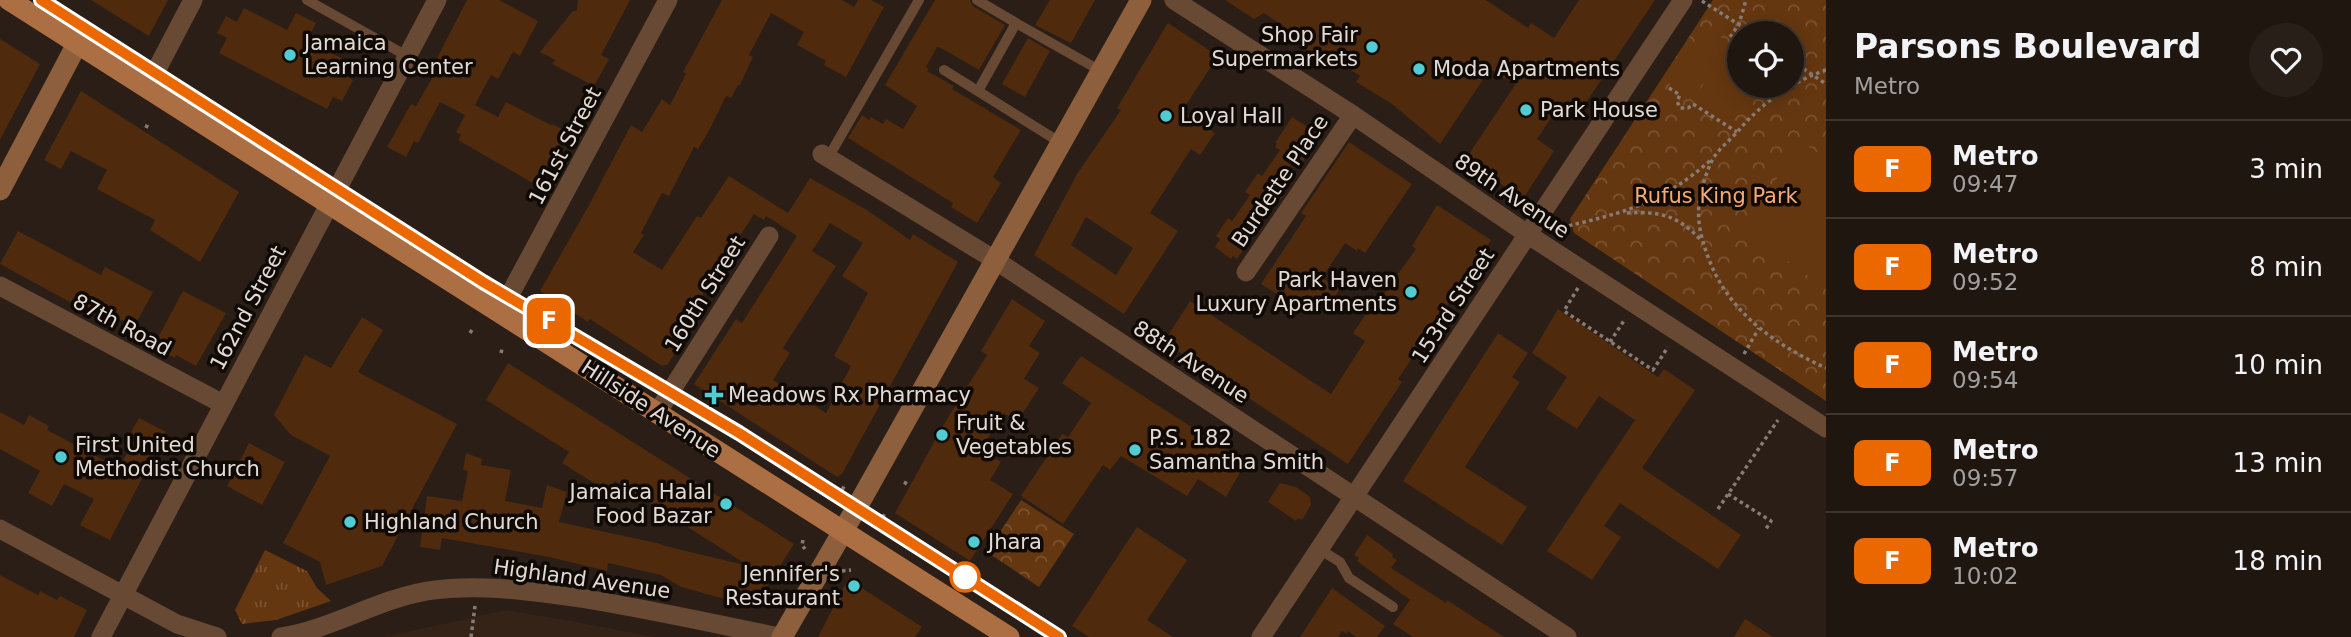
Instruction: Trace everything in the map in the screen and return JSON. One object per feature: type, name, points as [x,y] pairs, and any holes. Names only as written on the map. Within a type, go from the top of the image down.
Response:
[{"type":"main road","name":"Hillside Avenue","points":[[9,0],[1009,637]]},
{"type":"street","points":[[147,88],[193,0]]},
{"type":"street","name":"162nd Street","points":[[101,637],[437,0]]},
{"type":"street","name":"161st Street","points":[[500,313],[668,0]]},
{"type":"street","points":[[780,637],[843,531],[1141,0]]},
{"type":"street","name":"89th Avenue","points":[[1174,0],[1826,428]]},
{"type":"street","name":"153rd Street","points":[[1261,637],[1527,234],[1693,0]]},
{"type":"street","points":[[0,190],[78,44]]},
{"type":"street","name":"Burdette Place","points":[[1246,272],[1353,115]]},
{"type":"street","name":"88th Avenue","points":[[825,156],[995,260],[1567,637]]},
{"type":"street","name":"160th Street","points":[[657,413],[769,236]]},
{"type":"street","name":"87th Road","points":[[0,286],[223,404]]},
{"type":"street","points":[[0,529],[177,624],[217,637]]},
{"type":"street","name":"Highland Avenue","points":[[281,637],[336,621],[400,596],[451,588],[520,589],[603,602],[721,630],[780,637]]},
{"type":"lane","points":[[307,0],[407,56]]},
{"type":"lane","points":[[825,156],[919,0]]},
{"type":"lane","points":[[978,0],[1101,71]]},
{"type":"lane","points":[[978,91],[1016,23]]},
{"type":"lane","points":[[944,70],[1061,143]]},
{"type":"lane","points":[[1319,549],[1340,562],[1349,578],[1393,607]]},
{"type":"path","points":[[1693,0],[1733,21]]},
{"type":"path","points":[[1740,21],[1745,0]]},
{"type":"path","points":[[1804,69],[1826,84]]},
{"type":"path","points":[[1555,229],[1621,213],[1668,193],[1713,158],[1772,99],[1812,75],[1826,70]]},
{"type":"path","points":[[1669,88],[1680,95],[1677,101],[1680,108],[1688,108],[1693,104],[1737,132]]},
{"type":"path","points":[[1713,158],[1704,182],[1698,219],[1703,242],[1720,286],[1737,308],[1759,328],[1780,344],[1826,368]]},
{"type":"path","points":[[1621,213],[1654,213],[1677,219],[1703,242]]},
{"type":"path","points":[[1578,288],[1564,311],[1610,343],[1653,370],[1668,348]]},
{"type":"path","points":[[1610,343],[1625,319]]},
{"type":"path","points":[[1744,355],[1759,328]]},
{"type":"path","points":[[1718,509],[1778,420]]},
{"type":"path","points":[[837,492],[841,487]]},
{"type":"path","points":[[1728,494],[1771,521],[1766,529]]},
{"type":"path","points":[[882,515],[886,517],[884,523]]},
{"type":"path","points":[[803,540],[805,549]]},
{"type":"path","points":[[842,571],[851,570]]},
{"type":"path","points":[[830,597],[834,599],[836,594]]},
{"type":"path","points":[[471,637],[475,604]]},
{"type":"shaded area","points":[[507,610],[570,621],[656,637],[384,637]]},
{"type":"green space","name":"Rufus King Park","points":[[1713,0],[1826,0],[1826,401],[1574,233],[1570,219]]},
{"type":"green space","points":[[1708,28],[1727,41],[1709,69],[1692,58],[1709,71],[1690,99],[1669,85]]},
{"type":"green space","points":[[1727,49],[1727,98],[1744,98],[1728,123],[1693,100]]},
{"type":"green space","points":[[1802,142],[1826,159],[1826,288],[1742,229]]},
{"type":"green space","points":[[1021,500],[1074,534],[1039,587],[987,552]]},
{"type":"green space","points":[[265,550],[307,571],[317,588],[331,601],[276,620],[242,624],[235,610]]},
{"type":"building","points":[[91,0],[168,0],[149,36]]},
{"type":"building","points":[[467,0],[499,0],[538,21],[520,56],[513,52],[498,79],[491,75],[475,105],[498,117],[506,102],[567,131],[536,185],[458,140],[461,135],[456,132],[465,115],[440,102],[418,143],[414,141],[406,157],[387,147],[411,104],[416,106],[439,66],[434,64]]},
{"type":"building","points":[[578,0],[630,0],[601,55],[609,59],[594,86],[552,64],[555,60],[540,52],[572,12],[577,10]]},
{"type":"building","points":[[722,0],[842,0],[854,7],[858,0],[871,0],[884,7],[846,77],[824,65],[826,61],[797,45],[804,32],[771,13],[749,55],[753,57],[740,85],[731,98],[726,96],[698,149],[694,147],[669,196],[662,193],[641,233],[644,235],[633,252],[662,270],[697,216],[701,218],[729,176],[788,213],[810,178],[867,210],[910,240],[913,234],[958,262],[842,474],[837,477],[694,384],[736,319],[742,323],[797,236],[766,216],[764,220],[754,214],[702,296],[709,301],[668,364],[662,366],[590,319],[588,322],[540,291],[631,125],[642,132],[662,99],[670,105],[686,74],[683,72]],"holes":[[[830,223],[863,243],[842,276],[868,293],[834,356],[851,366],[826,413],[773,380],[790,353],[783,348],[836,266],[812,251]]]},
{"type":"building","points":[[935,0],[970,0],[973,6],[1005,25],[979,70],[937,47],[926,67],[929,69],[927,71],[954,86],[952,89],[1021,130],[993,177],[1001,183],[977,223],[951,207],[953,203],[848,138],[862,115],[883,124],[886,119],[903,129],[917,106],[885,85]]},
{"type":"building","points":[[1050,0],[1095,0],[1071,43],[1035,25]]},
{"type":"building","points":[[1225,0],[1486,0],[1528,28],[1531,23],[1554,38],[1579,0],[1655,0],[1577,116],[1559,106],[1537,139],[1554,151],[1523,199],[1465,160],[1515,85],[1490,69],[1440,144],[1392,104],[1356,82],[1360,76],[1330,57],[1326,62],[1283,35],[1287,29],[1264,13],[1254,19]]},
{"type":"building","points":[[244,8],[287,30],[296,13],[316,23],[307,41],[351,63],[345,75],[353,80],[342,101],[333,97],[327,109],[219,53],[227,38],[217,33],[226,16],[237,22]]},
{"type":"building","points":[[1168,23],[1218,56],[1182,111],[1215,133],[1200,155],[1191,149],[1150,213],[1178,231],[1124,314],[1034,255],[1077,174],[1121,110],[1117,108]],"holes":[[[1086,217],[1133,248],[1116,275],[1071,245]]]},
{"type":"building","points":[[1028,38],[1050,51],[1025,97],[1002,84]]},
{"type":"building","points":[[0,39],[40,64],[0,140]]},
{"type":"building","points":[[81,91],[239,192],[200,262],[150,230],[155,220],[97,189],[107,170],[71,151],[61,169],[44,160]]},
{"type":"building","points":[[1292,117],[1319,134],[1303,161],[1296,157],[1282,178],[1290,184],[1281,199],[1279,197],[1237,259],[1233,256],[1231,259],[1215,247],[1220,239],[1216,236],[1228,218],[1232,221],[1250,195],[1245,192],[1258,173],[1262,176],[1280,150],[1275,147],[1275,143]]},
{"type":"building","points":[[1349,142],[1412,184],[1365,253],[1345,243],[1322,278],[1340,289],[1325,313],[1300,296],[1294,305],[1261,284],[1306,216],[1301,213]]},
{"type":"building","points":[[1437,205],[1491,240],[1398,379],[1402,382],[1348,464],[1164,342],[1190,301],[1331,394],[1365,341],[1353,333],[1416,249],[1412,246]]},
{"type":"building","points":[[18,231],[101,275],[105,267],[153,292],[134,327],[107,312],[103,320],[0,264]]},
{"type":"building","points":[[183,291],[226,313],[196,366],[153,347]]},
{"type":"building","points":[[1012,299],[1045,321],[1029,346],[1040,353],[1024,379],[1039,388],[1017,422],[1004,413],[981,449],[1001,462],[990,480],[1013,494],[970,561],[895,513],[944,424],[987,355],[981,351]]},
{"type":"building","points":[[1558,309],[1658,377],[1664,369],[1695,390],[1642,468],[1741,535],[1718,569],[1620,503],[1604,526],[1621,537],[1592,580],[1547,551],[1635,420],[1599,396],[1577,429],[1546,409],[1567,377],[1532,353]]},
{"type":"building","points":[[362,317],[383,330],[358,372],[457,424],[382,566],[326,585],[320,562],[283,543],[330,456],[291,435],[274,415],[305,355],[331,368]]},
{"type":"building","points":[[1498,333],[1528,353],[1512,377],[1520,382],[1465,467],[1527,507],[1502,545],[1403,481]]},
{"type":"building","name":"P.S. 182 Samantha Smith","points":[[1081,356],[1246,462],[1226,497],[1198,479],[1187,496],[1121,456],[1110,470],[1103,465],[1063,524],[1021,496],[1062,434],[1068,437],[1091,403],[1062,383]]},
{"type":"building","points":[[508,363],[794,544],[754,607],[681,587],[661,575],[608,563],[607,571],[549,557],[442,538],[440,550],[420,547],[427,496],[462,501],[468,471],[463,470],[466,453],[482,459],[481,465],[511,470],[505,501],[542,508],[547,485],[567,492],[559,522],[749,566],[615,481],[608,492],[562,463],[569,452],[486,400]]},
{"type":"building","points":[[0,412],[24,425],[29,415],[49,426],[47,430],[111,464],[113,460],[121,464],[136,437],[130,434],[139,418],[166,432],[110,540],[80,525],[94,499],[64,484],[52,506],[28,493],[40,471],[0,449]]},
{"type":"building","points":[[249,443],[285,462],[262,505],[227,486]]},
{"type":"building","points":[[1280,483],[1296,487],[1310,497],[1311,505],[1302,520],[1298,518],[1296,521],[1268,502]]},
{"type":"building","points":[[1137,527],[1187,560],[1147,620],[1173,637],[1089,637],[1072,626]]},
{"type":"building","points":[[1367,535],[1393,554],[1392,557],[1397,560],[1391,568],[1504,637],[1413,637],[1393,624],[1410,600],[1357,561],[1359,558],[1354,555]]},
{"type":"building","points":[[0,575],[38,595],[40,591],[57,600],[60,596],[87,610],[74,637],[0,637]]},
{"type":"building","points":[[848,579],[922,627],[915,637],[818,637]]},
{"type":"building","points":[[1332,588],[1385,626],[1377,637],[1356,637],[1348,631],[1347,634],[1342,631],[1338,637],[1300,637]]},
{"type":"building","points":[[1745,619],[1773,637],[1734,637]]},
{"type":"metro line","name":"F","points":[[41,0],[483,282],[739,433],[1059,637]]},
{"type":"place","name":"Shop Fair Supermarkets","points":[[1372,47]]},
{"type":"place","name":"Jamaica Learning Center","points":[[290,55]]},
{"type":"place","name":"Moda Apartments","points":[[1419,69]]},
{"type":"place","name":"Park House","points":[[1526,110]]},
{"type":"place","name":"Loyal Hall","points":[[1166,116]]},
{"type":"place","name":"Park Haven Luxury Apartments","points":[[1411,292]]},
{"type":"place","name":"Meadows Rx Pharmacy","points":[[714,395]]},
{"type":"place","name":"Fruit & Vegetables","points":[[942,435]]},
{"type":"place","name":"P.S. 182 Samantha Smith","points":[[1135,450]]},
{"type":"place","name":"First United Methodist Church","points":[[61,457]]},
{"type":"place","name":"Jamaica Halal Food Bazar","points":[[726,504]]},
{"type":"place","name":"Highland Church","points":[[350,522]]},
{"type":"place","name":"Jhara","points":[[974,542]]},
{"type":"place","name":"Jennifer's Restaurant","points":[[854,586]]}]
